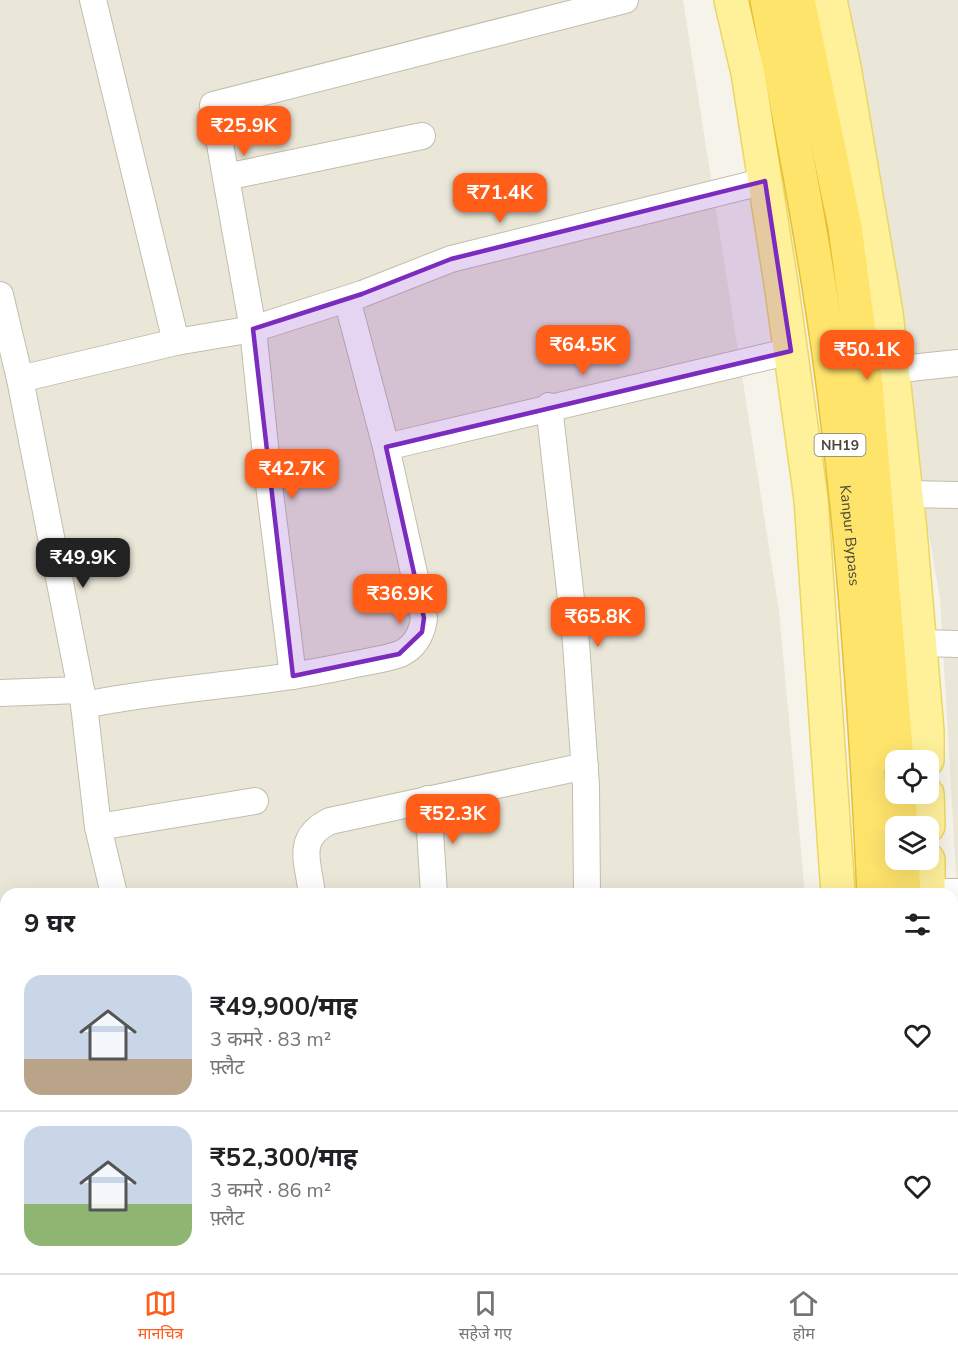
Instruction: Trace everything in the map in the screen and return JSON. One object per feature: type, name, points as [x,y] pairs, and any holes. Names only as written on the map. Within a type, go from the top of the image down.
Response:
[{"type":"highway","name":"Kanpur Bypass","points":[[767,0],[803,185],[838,423],[866,714],[874,888]]},
{"type":"highway","name":"Kanpur Bypass","points":[[798,0],[845,227],[866,385],[896,750]]},
{"type":"highway","points":[[910,870],[926,888]]},
{"type":"main road","points":[[730,0],[748,73],[791,351],[811,499],[838,888]]},
{"type":"main road","points":[[830,0],[844,67],[886,313],[920,643],[926,750]]},
{"type":"main road","points":[[929,870],[930,888]]},
{"type":"street","points":[[93,0],[176,342]]},
{"type":"street","points":[[293,676],[269,485],[253,329],[213,105],[625,0]]},
{"type":"street","points":[[226,177],[422,135]]},
{"type":"street","points":[[20,379],[176,342],[253,329],[347,300],[451,259],[765,181]]},
{"type":"street","points":[[0,295],[20,379],[82,698],[98,827],[113,888]]},
{"type":"street","points":[[0,693],[82,698],[164,692],[293,676],[399,654],[412,646],[422,632],[424,618],[386,447],[347,300]]},
{"type":"street","points":[[386,447],[549,406],[791,351]]},
{"type":"street","points":[[891,370],[958,363]]},
{"type":"street","points":[[549,406],[576,643],[585,766],[587,888]]},
{"type":"street","points":[[906,494],[958,495]]},
{"type":"street","points":[[920,643],[958,644]]},
{"type":"street","points":[[311,888],[307,841],[314,829],[330,820],[585,766]]},
{"type":"street","points":[[429,799],[434,888]]},
{"type":"street","points":[[98,827],[255,801]]},
{"type":"highlighted area","points":[[765,181],[791,351],[386,447],[424,618],[422,632],[399,654],[293,676],[253,329],[362,294],[451,259]]},
{"type":"shaded area","points":[[0,0],[683,0],[779,611],[804,888],[0,888]]},
{"type":"shaded area","points":[[834,0],[958,0],[958,888],[940,598]]}]
